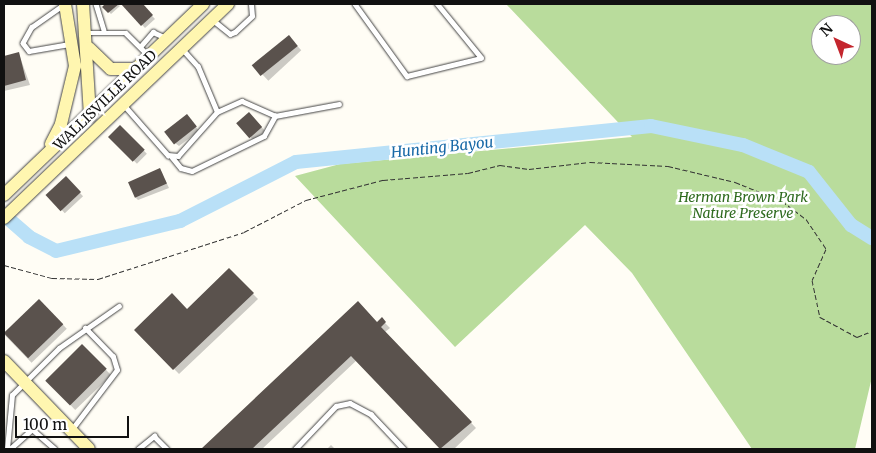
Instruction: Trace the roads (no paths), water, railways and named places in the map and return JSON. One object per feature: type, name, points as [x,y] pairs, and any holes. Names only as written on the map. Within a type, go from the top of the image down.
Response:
[{"type":"main road","points":[[67,4],[75,66],[94,104]]},
{"type":"main road","points":[[83,4],[94,104],[84,140]]},
{"type":"main road","name":"WALLISVILLE ROAD","points":[[4,218],[228,4]]},
{"type":"main road","points":[[198,8],[209,21]]},
{"type":"main road","name":"WALLISVILLE ROAD","points":[[8,191],[94,104],[135,69],[144,51],[167,38],[198,8]]},
{"type":"main road","points":[[88,46],[105,67],[135,69]]},
{"type":"main road","points":[[47,153],[61,124],[75,66]]},
{"type":"main road","points":[[94,104],[123,104]]},
{"type":"main road","points":[[4,361],[89,449]]},
{"type":"lane","points":[[67,4],[32,27],[23,43],[29,51],[72,44]]},
{"type":"lane","points":[[96,4],[104,30]]},
{"type":"lane","points":[[209,21],[230,34],[235,32],[252,16],[251,4]]},
{"type":"lane","points":[[355,4],[407,76],[481,58],[437,4]]},
{"type":"lane","points":[[86,33],[104,30],[126,33],[144,51]]},
{"type":"lane","points":[[182,48],[198,67],[217,112]]},
{"type":"lane","points":[[172,157],[217,112],[242,101],[275,116],[339,104]]},
{"type":"lane","points":[[123,104],[181,168],[192,170],[218,162],[264,136],[275,116]]},
{"type":"lane","points":[[9,449],[12,395],[85,328],[120,306]]},
{"type":"lane","points":[[71,430],[117,370],[113,357],[85,328]]},
{"type":"lane","points":[[295,449],[330,411],[350,403],[371,414],[404,449]]},
{"type":"lane","points":[[9,449],[32,429],[55,449]]},
{"type":"lane","points":[[138,449],[152,436],[168,449]]},
{"type":"waterway","name":"Hunting Bayou","points":[[4,215],[29,237],[56,251],[180,221],[296,162],[651,126],[743,145],[809,172],[851,225],[872,238]]},
{"type":"park label","name":"Herman Brown Park Nature Preserve","points":[[743,206]]}]
